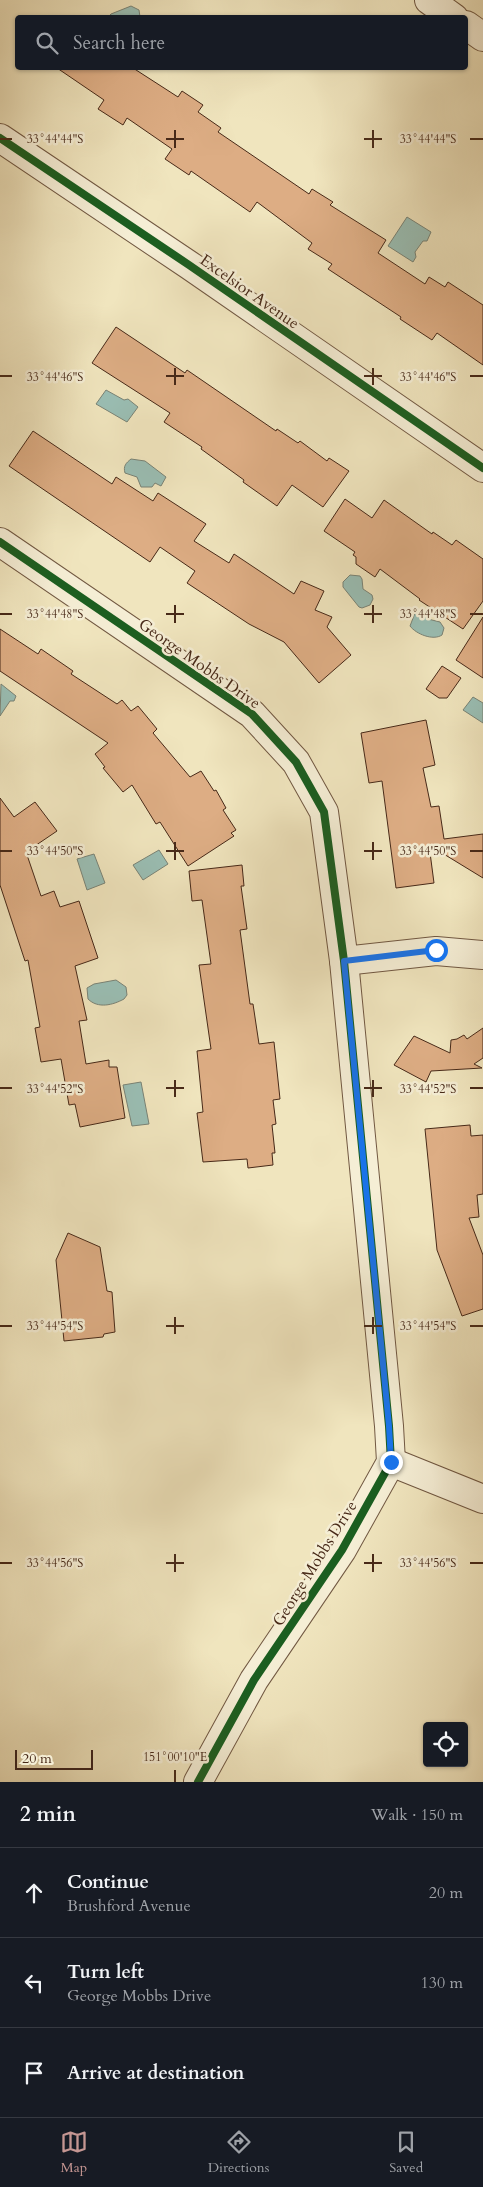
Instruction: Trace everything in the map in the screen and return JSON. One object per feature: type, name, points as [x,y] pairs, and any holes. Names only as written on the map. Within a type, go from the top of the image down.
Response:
[{"type":"street","points":[[429,0],[450,15]]},
{"type":"street","points":[[468,26],[483,37]]},
{"type":"street","name":"Excelsior Avenue","points":[[0,138],[189,265],[483,468]]},
{"type":"street","name":"George Mobbs Drive","points":[[0,542],[252,714],[296,762],[324,812],[344,961],[391,1462],[342,1550],[254,1680],[198,1782]]},
{"type":"street","points":[[344,961],[436,950],[483,956]]},
{"type":"street","points":[[391,1462],[483,1499]]},
{"type":"water","points":[[131,6],[139,10],[140,15],[110,15]]},
{"type":"water","points":[[407,217],[431,232],[427,241],[423,241],[415,252],[416,257],[413,262],[388,246]]},
{"type":"water","points":[[106,390],[124,400],[128,399],[138,407],[127,422],[96,404]]},
{"type":"water","points":[[131,459],[145,461],[166,477],[161,486],[155,483],[152,487],[141,487],[137,477],[125,473],[125,465]]},
{"type":"water","points":[[350,575],[360,576],[362,579],[363,589],[372,595],[373,599],[370,605],[362,608],[359,607],[343,587],[343,582]]},
{"type":"water","points":[[415,613],[425,613],[428,619],[440,622],[444,628],[442,635],[430,637],[420,634],[413,629],[410,626]]},
{"type":"water","points":[[1,684],[16,696],[14,701],[10,701],[0,716]]},
{"type":"water","points":[[473,697],[483,703],[483,723],[463,710]]},
{"type":"water","points":[[159,850],[168,864],[143,880],[133,865]]},
{"type":"water","points":[[94,854],[105,883],[87,890],[77,859]]},
{"type":"water","points":[[116,980],[126,987],[127,995],[124,999],[115,1003],[101,1005],[88,999],[87,988],[94,984]]},
{"type":"water","points":[[141,1082],[149,1124],[132,1126],[123,1085]]},
{"type":"building","points":[[60,70],[136,70],[178,97],[182,91],[203,105],[198,112],[221,128],[218,132],[309,194],[312,189],[333,202],[330,205],[386,240],[378,253],[425,284],[429,277],[445,287],[448,282],[483,305],[483,365],[437,333],[432,340],[400,319],[401,317],[328,269],[332,264],[308,249],[312,243],[257,202],[250,212],[191,171],[189,175],[165,159],[172,149],[127,118],[123,125],[98,109],[104,100]]},
{"type":"building","points":[[116,327],[185,373],[187,370],[276,431],[277,429],[298,443],[300,441],[327,461],[329,458],[349,471],[323,507],[292,485],[277,506],[201,449],[202,447],[164,422],[170,413],[92,363]]},
{"type":"building","points":[[33,431],[112,484],[116,477],[153,501],[158,493],[206,524],[194,541],[229,563],[234,554],[294,594],[301,581],[324,591],[315,610],[332,617],[327,627],[351,655],[319,683],[284,642],[249,624],[187,583],[195,571],[160,547],[150,562],[9,466]]},
{"type":"building","points":[[345,499],[372,518],[384,500],[432,534],[433,532],[452,545],[456,540],[483,559],[483,601],[463,629],[419,600],[380,569],[375,577],[356,564],[356,557],[353,555],[355,552],[324,531]]},
{"type":"building","points":[[483,617],[483,678],[456,660]]},
{"type":"building","points":[[0,629],[38,654],[41,649],[73,671],[71,674],[117,704],[122,700],[131,711],[138,706],[157,729],[153,733],[190,777],[201,771],[214,791],[216,790],[226,808],[223,810],[236,830],[231,833],[234,836],[188,866],[160,822],[156,824],[132,785],[123,792],[103,768],[105,767],[95,754],[108,743],[0,671]]},
{"type":"building","points":[[442,666],[461,678],[447,698],[439,698],[426,689]]},
{"type":"building","points":[[426,720],[435,765],[423,768],[431,807],[439,806],[444,839],[483,834],[483,878],[429,845],[434,883],[396,888],[382,781],[369,783],[361,733]]},
{"type":"building","points":[[0,798],[14,817],[35,802],[57,831],[26,852],[41,896],[54,891],[60,907],[79,901],[98,958],[75,966],[87,1020],[79,1021],[86,1064],[109,1060],[109,1067],[117,1067],[125,1118],[80,1127],[75,1104],[69,1105],[61,1059],[41,1062],[35,1028],[40,1027],[28,960],[25,961],[0,885]]},
{"type":"building","points":[[242,865],[244,886],[241,886],[247,929],[240,930],[250,1004],[253,1004],[259,1044],[274,1042],[280,1099],[273,1100],[276,1124],[272,1125],[275,1153],[272,1153],[273,1165],[248,1168],[247,1159],[203,1162],[197,1113],[203,1112],[197,1051],[211,1049],[199,965],[211,964],[202,900],[192,901],[189,871]]},
{"type":"building","points":[[483,1028],[483,1058],[474,1064],[482,1068],[431,1071],[426,1082],[394,1065],[414,1036],[450,1053],[451,1040],[464,1035],[467,1039]]},
{"type":"building","points":[[470,1125],[471,1136],[483,1135],[483,1194],[477,1195],[479,1217],[469,1218],[483,1255],[483,1309],[462,1316],[437,1250],[425,1129]]},
{"type":"building","points":[[68,1233],[100,1247],[107,1291],[112,1292],[115,1332],[104,1334],[103,1337],[64,1341],[56,1260]]},
{"type":"cycle path","points":[[0,138],[189,265],[483,468]]},
{"type":"cycle path","points":[[0,542],[252,714],[296,762],[324,812],[344,961],[391,1462],[342,1550],[254,1680],[198,1782]]},
{"type":"route","points":[[391,1462],[344,961],[436,950]]}]
